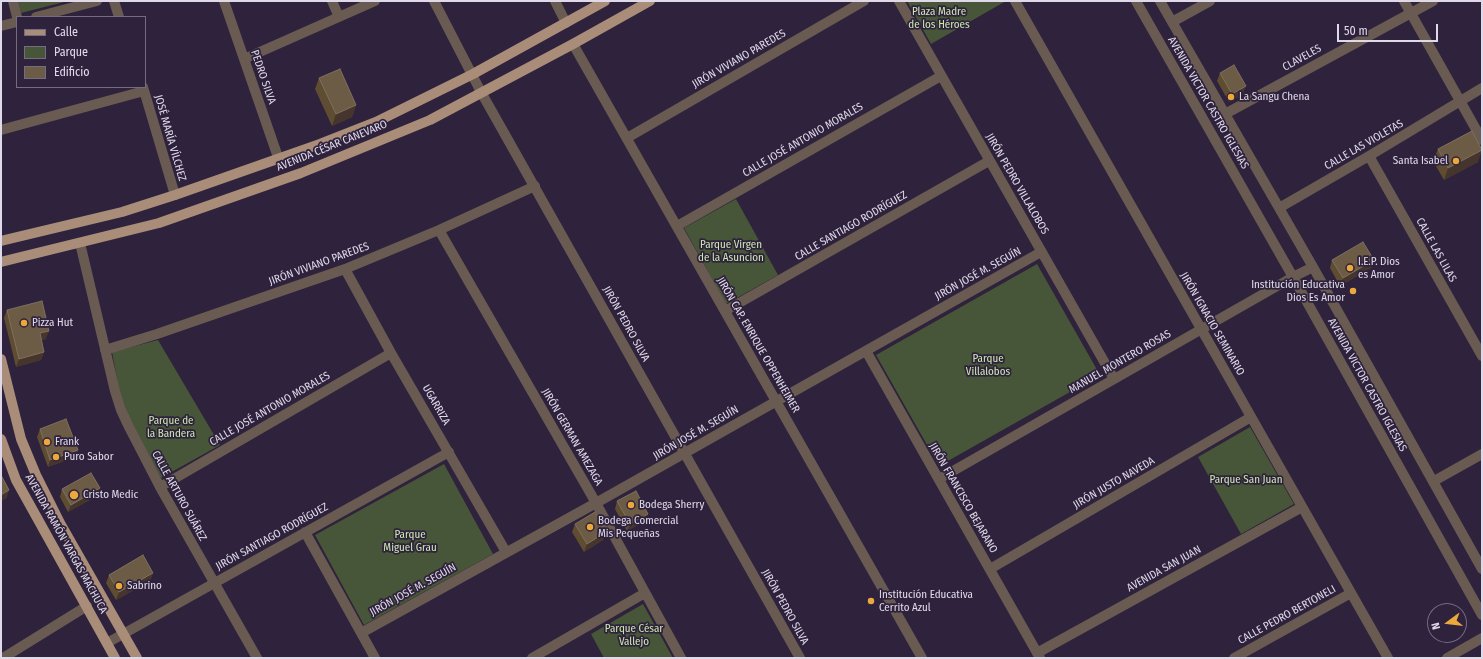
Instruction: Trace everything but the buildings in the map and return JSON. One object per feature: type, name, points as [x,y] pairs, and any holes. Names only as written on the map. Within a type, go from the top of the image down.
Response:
[{"type":"main road","name":"AVENIDA CÉSAR CANEVARO","points":[[1,241],[122,212],[279,160],[376,122],[473,74],[605,1]]},
{"type":"main road","name":"AVENIDA CÉSAR CANEVARO","points":[[1,262],[159,223],[301,173],[430,120],[574,44],[650,1]]},
{"type":"main road","name":"AVENIDA RAMÓN VARGAS MACHUCA","points":[[1,359],[21,439],[36,475],[60,523],[137,658]]},
{"type":"main road","name":"AVENIDA RAMÓN VARGAS MACHUCA","points":[[1,439],[16,480],[115,658]]},
{"type":"street","points":[[13,1],[17,16]]},
{"type":"street","points":[[40,16],[97,1]]},
{"type":"street","points":[[114,1],[119,16]]},
{"type":"street","name":"PEDRO SILVA","points":[[224,1],[279,160]]},
{"type":"street","points":[[332,1],[339,17]]},
{"type":"street","points":[[244,58],[375,1]]},
{"type":"street","name":"JIRÓN PEDRO SILVA","points":[[434,1],[482,92],[800,658]]},
{"type":"street","points":[[554,1],[566,23]]},
{"type":"street","name":"JIRÓN VIVIANO PAREDES","points":[[627,138],[864,1]]},
{"type":"street","name":"JIRÓN PEDRO VILLALOBOS","points":[[899,1],[1114,379]]},
{"type":"street","name":"JIRÓN IGNACIO SEMINARIO","points":[[1015,1],[1388,658]]},
{"type":"street","name":"AVENIDA VICTOR CASTRO IGLESIAS","points":[[1136,1],[1293,277],[1482,615]]},
{"type":"street","name":"AVENIDA VICTOR CASTRO IGLESIAS","points":[[1160,1],[1313,267],[1482,569]]},
{"type":"street","points":[[1172,22],[1210,1]]},
{"type":"street","points":[[1404,1],[1482,140]]},
{"type":"street","name":"CLAVELES","points":[[1225,114],[1433,1]]},
{"type":"street","points":[[1,26],[16,22]]},
{"type":"street","name":"JIRÓN CAP. ENRIQUE OPPENHEIMER","points":[[574,44],[922,658]]},
{"type":"street","name":"CALLE JOSÉ ANTONIO MORALES","points":[[676,226],[941,76]]},
{"type":"street","name":"CALLE LAS VIOLETAS","points":[[1279,208],[1482,88]]},
{"type":"street","points":[[1,130],[144,89]]},
{"type":"street","name":"JOSÉ MARÍA VÍLCHEZ","points":[[144,89],[175,195]]},
{"type":"street","name":"CALLE LAS LILAS","points":[[1369,156],[1482,356]]},
{"type":"street","name":"CALLE SANTIAGO RODRÍGUEZ","points":[[725,311],[989,161]]},
{"type":"street","name":"JIRÓN VIVIANO PAREDES","points":[[105,350],[158,334],[345,269],[439,230],[535,186]]},
{"type":"street","name":"JIRÓN GERMAN AMEZAGA","points":[[439,230],[596,503],[681,658]]},
{"type":"street","name":"CALLE ARTURO SUÁREZ","points":[[80,242],[115,391],[121,410],[160,487],[257,658]]},
{"type":"street","name":"JIRÓN JOSÉ M. SEGUÍN","points":[[361,633],[596,503],[1041,252]]},
{"type":"street","name":"MANUEL MONTERO ROSAS","points":[[939,479],[1201,329],[1313,267]]},
{"type":"street","name":"UGARRIZA","points":[[345,269],[391,353],[506,552]]},
{"type":"street","name":"JIRÓN FRANCISCO BEJARANO","points":[[866,350],[1038,656]]},
{"type":"street","name":"CALLE JOSÉ ANTONIO MORALES","points":[[160,487],[391,353]]},
{"type":"street","name":"JIRÓN JUSTO NAVEDA","points":[[990,569],[1251,417]]},
{"type":"street","name":"JIRÓN SANTIAGO RODRÍGUEZ","points":[[107,643],[449,452]]},
{"type":"street","points":[[1434,481],[1482,454]]},
{"type":"street","name":"AVENIDA SAN JUAN","points":[[1038,656],[1302,507]]},
{"type":"street","points":[[305,532],[375,658]]},
{"type":"street","points":[[532,658],[645,593]]},
{"type":"street","name":"CALLE PEDRO BERTONELI","points":[[1234,658],[1351,593]]},
{"type":"street","points":[[3,658],[87,606]]},
{"type":"street","points":[[1447,658],[1482,638]]},
{"type":"green space","points":[[18,1],[68,1],[21,13]]},
{"type":"green space","name":"Plaza Madre de los Héroes","points":[[907,1],[1006,1],[931,44]]},
{"type":"green space","name":"Parque Virgen de la Asuncion","points":[[736,199],[778,275],[726,304],[684,228]]},
{"type":"green space","name":"Parque Villalobos","points":[[1037,264],[1100,375],[939,466],[876,355]]},
{"type":"green space","name":"Parque de la Bandera","points":[[158,340],[220,445],[161,478],[132,427],[119,389],[112,352]]},
{"type":"green space","name":"Parque San Juan","points":[[1250,427],[1294,504],[1241,534],[1198,457]]},
{"type":"green space","name":"Parque Miguel Grau","points":[[444,464],[493,554],[364,625],[315,535]]},
{"type":"green space","name":"Parque César Vallejo","points":[[643,604],[673,658],[604,658],[591,634]]},
{"type":"place","name":"La Sangu Chena","points":[[1231,97]]},
{"type":"place","name":"Santa Isabel","points":[[1456,161]]},
{"type":"place","name":"I.E.P. Dios es Amor","points":[[1350,268]]},
{"type":"place","name":"Institución Educativa Dios Es Amor","points":[[1353,291]]},
{"type":"place","name":"Pizza Hut","points":[[24,323]]},
{"type":"place","name":"Frank","points":[[47,442]]},
{"type":"place","name":"Puro Sabor","points":[[56,457]]},
{"type":"place","name":"Cristo Medic","points":[[74,495]]},
{"type":"place","name":"Bodega Sherry","points":[[631,505]]},
{"type":"place","name":"Bodega Comercial Mis Pequeñas","points":[[590,527]]},
{"type":"place","name":"Sabrino","points":[[119,586]]},
{"type":"place","name":"Institución Educativa Cerrito Azul","points":[[871,601]]}]
